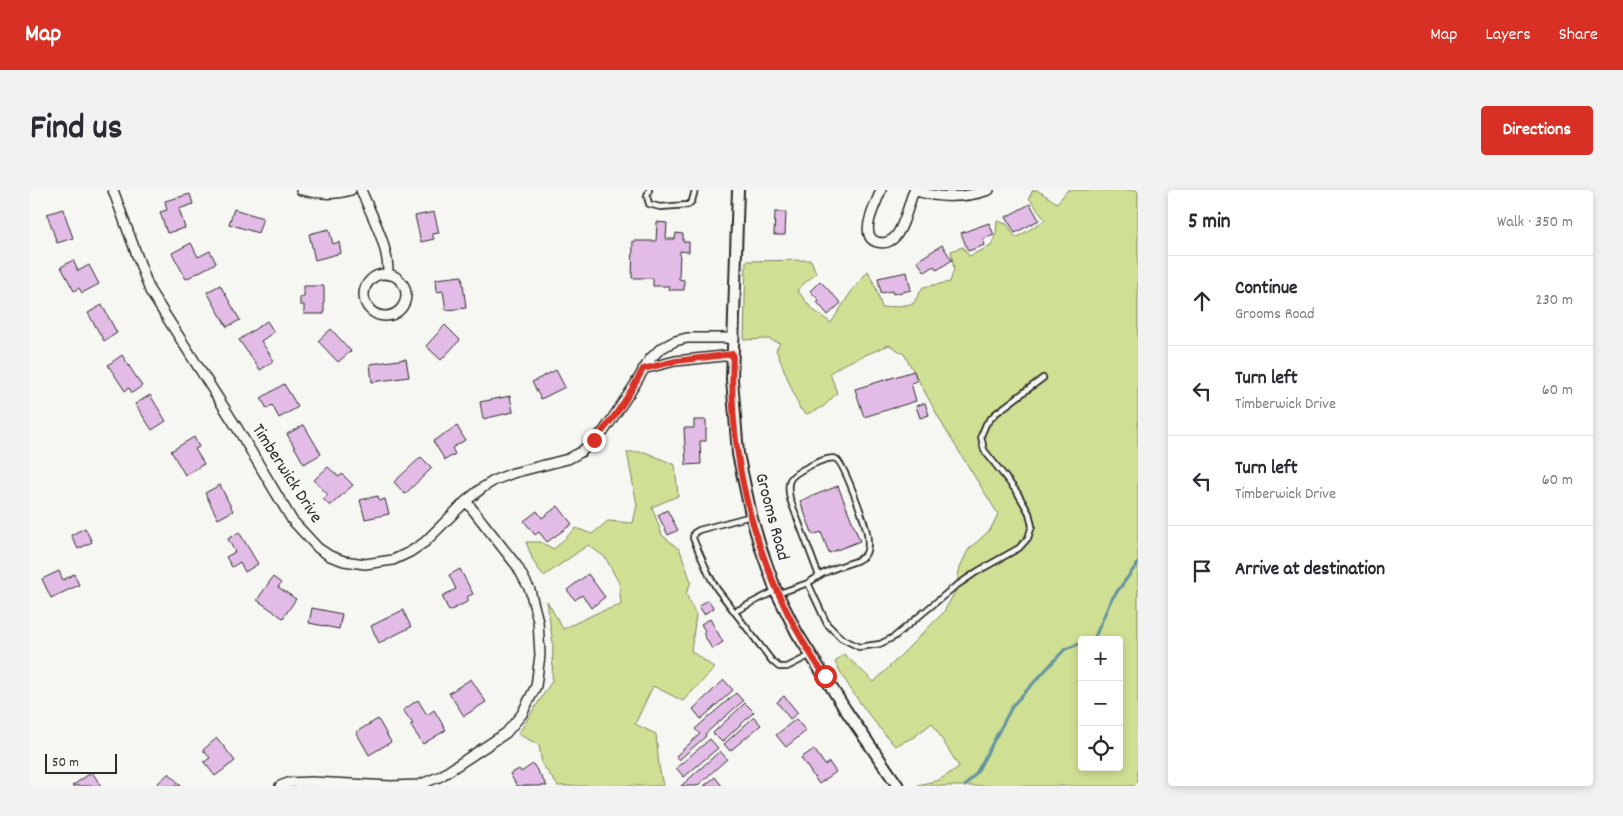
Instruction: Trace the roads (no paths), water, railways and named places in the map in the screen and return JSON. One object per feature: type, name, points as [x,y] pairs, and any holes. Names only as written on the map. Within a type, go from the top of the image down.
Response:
[{"type":"street","name":"Timberwick Drive","points":[[113,190],[150,291],[239,431],[292,520],[318,548],[330,556],[344,561],[365,564],[393,560],[425,542],[466,501],[495,480],[513,473],[568,459],[581,452],[604,431],[643,369],[660,349],[675,341],[687,338],[734,338]]},
{"type":"street","points":[[301,190],[340,194],[351,190]]},
{"type":"street","points":[[361,190],[378,230],[388,262],[388,275]]},
{"type":"street","name":"Grooms Road","points":[[738,190],[732,379],[738,454],[751,516],[777,592],[797,633],[898,786]]},
{"type":"street","points":[[882,190],[868,230],[871,239],[875,242],[884,243],[894,238],[899,231],[914,190],[948,197],[964,196],[989,190]]},
{"type":"street","points":[[382,275],[388,275],[402,284],[405,290],[405,301],[399,311],[382,316],[372,311],[365,301],[364,295],[367,284],[371,280],[382,275]]},
{"type":"street","points":[[643,369],[676,361],[733,354]]},
{"type":"street","points":[[280,786],[288,783],[311,782],[392,786],[419,785],[441,776],[506,733],[522,714],[536,686],[540,654],[538,621],[530,590],[517,566],[466,501]]},
{"type":"lane","points":[[649,190],[647,196],[649,204],[660,206],[688,205],[692,201],[695,190]]},
{"type":"lane","points":[[808,584],[827,624],[841,638],[859,647],[880,644],[894,636],[953,588],[978,571],[1019,548],[1028,538],[1032,526],[1029,513],[1017,492],[984,450],[981,436],[986,424],[995,414],[1043,378]]},
{"type":"lane","points":[[734,612],[777,592],[808,584],[819,576],[861,559],[866,554],[868,546],[867,531],[844,470],[840,462],[835,458],[828,458],[796,473],[790,478],[788,487],[790,499],[819,576]]},
{"type":"lane","points":[[751,516],[699,530],[694,533],[693,538],[709,575],[734,612],[772,661],[779,666],[787,666],[811,655]]},
{"type":"waterway","points":[[1095,636],[1111,600],[1138,563]]},
{"type":"waterway","points":[[965,786],[977,772],[1013,705],[1065,649],[1078,644]]}]
